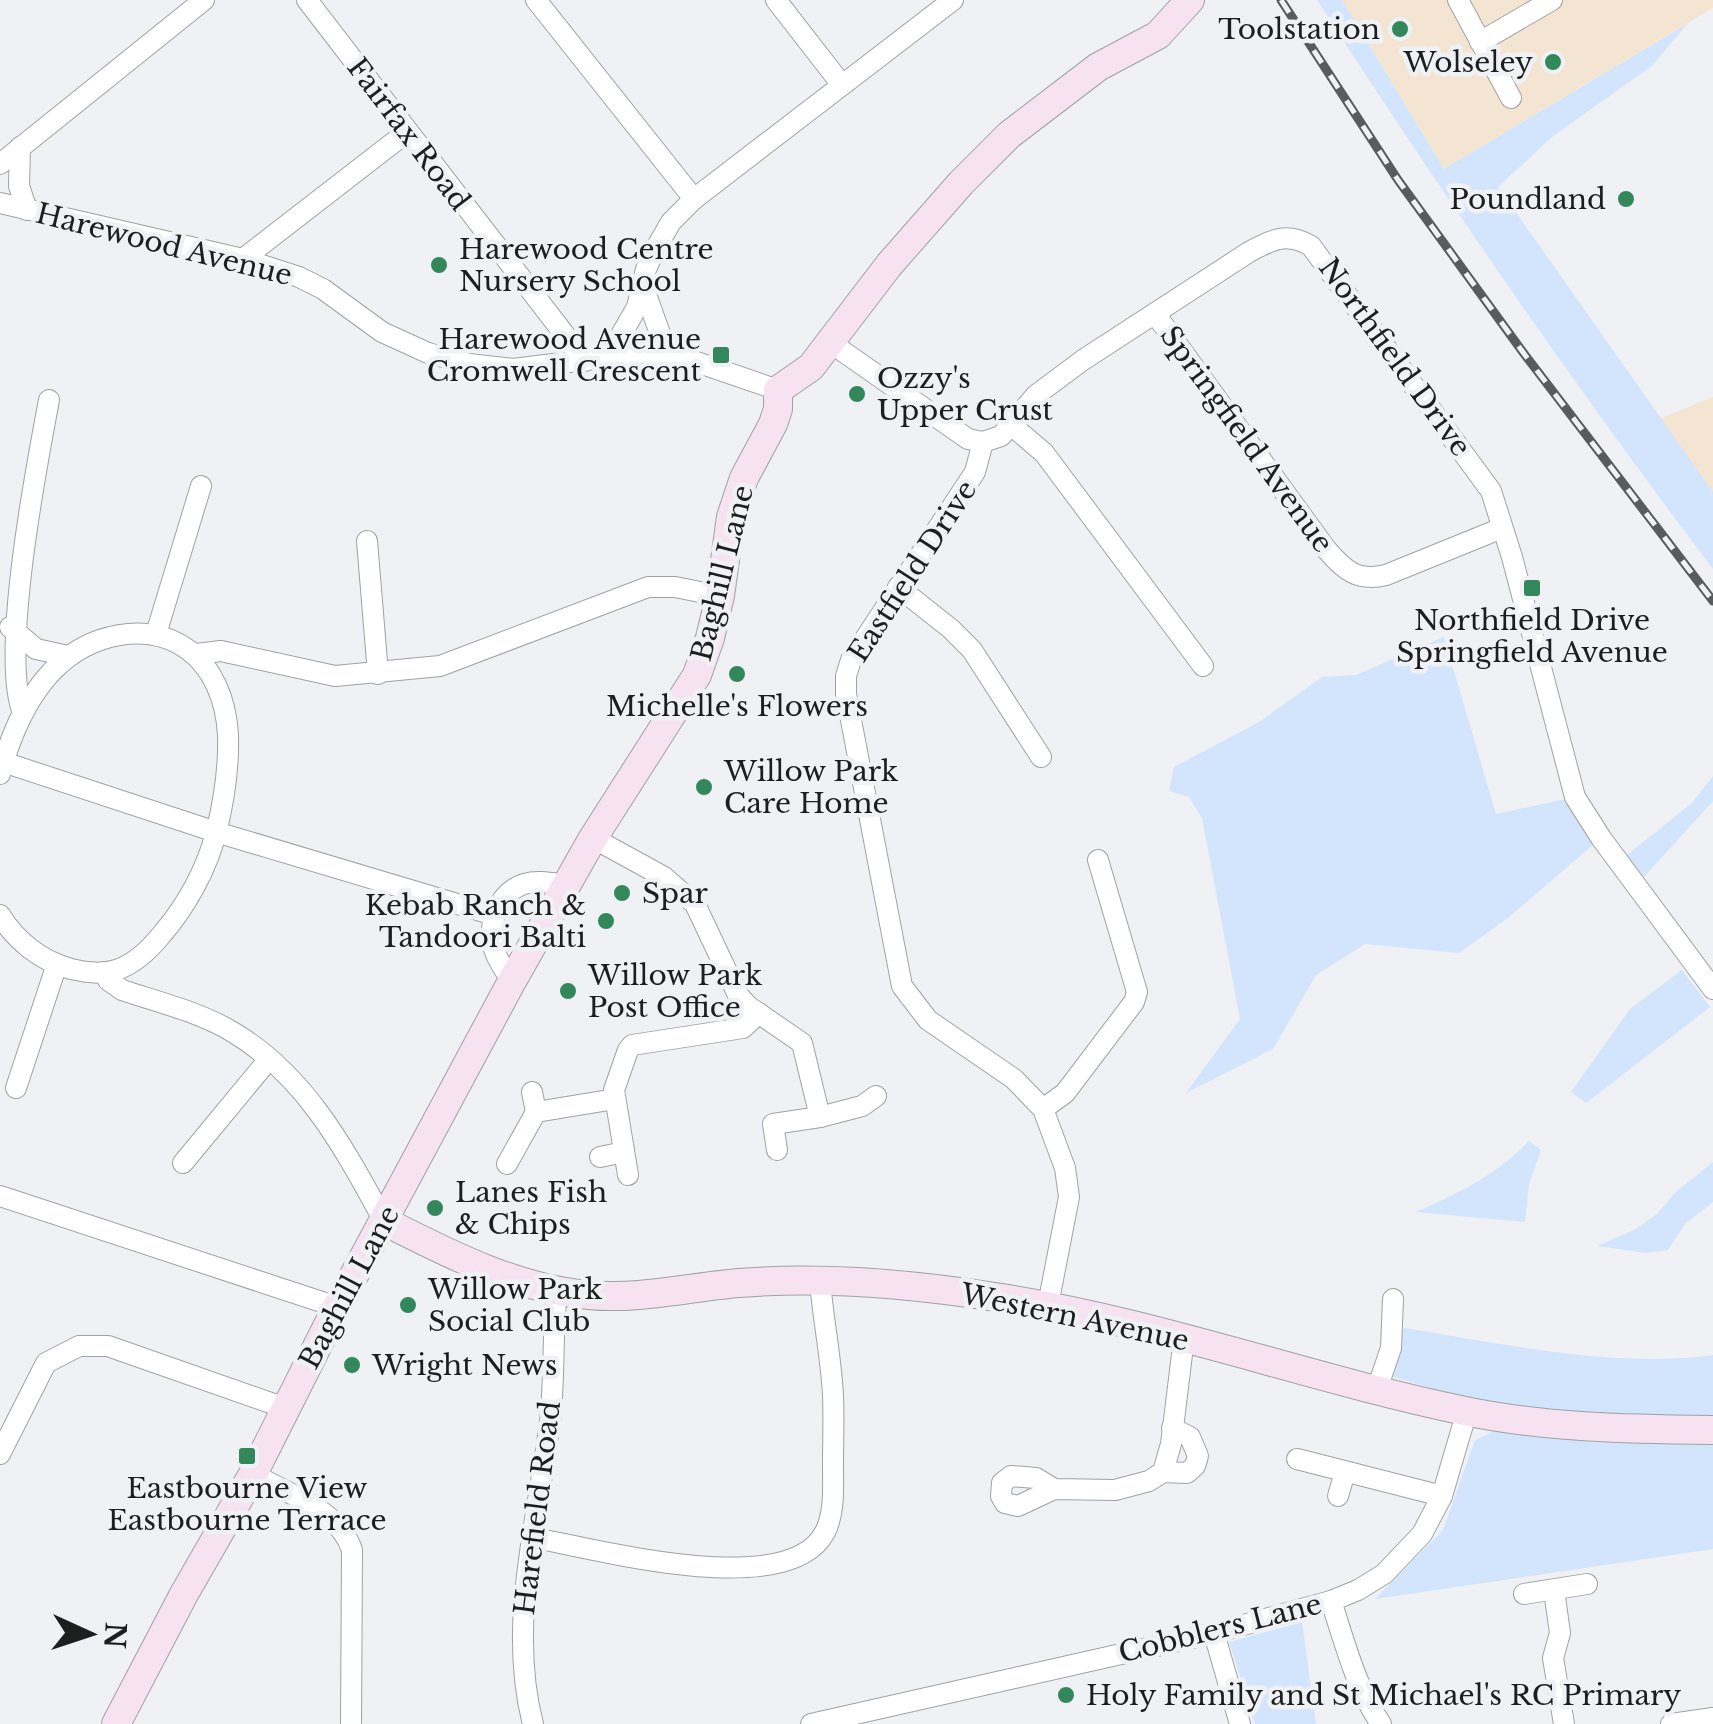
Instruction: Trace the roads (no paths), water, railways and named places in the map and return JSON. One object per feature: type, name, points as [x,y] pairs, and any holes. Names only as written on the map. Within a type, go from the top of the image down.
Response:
[{"type":"street","points":[[0,164],[204,0]]},
{"type":"street","name":"Fairfax Road","points":[[307,0],[585,361]]},
{"type":"street","points":[[536,0],[694,199]]},
{"type":"street","points":[[776,0],[842,85]]},
{"type":"street","points":[[610,356],[627,328],[644,287],[646,269],[671,222],[694,199],[953,0]]},
{"type":"street","points":[[778,390],[811,367],[889,265],[961,182],[1009,135],[1098,68],[1158,35],[1190,0]]},
{"type":"street","points":[[1458,0],[1511,98]]},
{"type":"street","points":[[1480,42],[1552,0]]},
{"type":"street","points":[[243,259],[406,132]]},
{"type":"street","points":[[20,147],[19,186],[26,210]]},
{"type":"street","name":"Harewood Avenue","points":[[0,203],[243,259],[299,277],[382,332],[428,352],[470,364],[513,370],[642,353],[676,355],[778,390]]},
{"type":"street","name":"Northfield Drive","points":[[982,442],[1001,436],[1036,396],[1082,360],[1275,238],[1292,237],[1312,246],[1480,472],[1502,528],[1575,796],[1600,838],[1713,989]]},
{"type":"street","points":[[644,287],[662,339],[676,355]]},
{"type":"street","name":"Springfield Avenue","points":[[1156,315],[1326,549],[1354,576],[1371,579],[1386,575],[1502,528]]},
{"type":"street","points":[[831,344],[968,439],[982,442]]},
{"type":"street","name":"Baghill Lane","points":[[116,1724],[565,885],[697,675],[720,596],[730,517],[744,478],[773,424],[778,390]]},
{"type":"street","points":[[23,712],[12,691],[10,627],[14,579],[49,400]]},
{"type":"street","points":[[1012,425],[1044,453],[1203,666]]},
{"type":"street","name":"Eastfield Drive","points":[[982,442],[975,472],[851,660],[846,694],[902,986],[928,1020],[1014,1078],[1043,1109],[1065,1168],[1070,1197],[1048,1306]]},
{"type":"street","points":[[156,634],[201,486]]},
{"type":"street","points":[[366,541],[378,674]]},
{"type":"street","points":[[196,654],[221,652],[336,676],[378,674],[440,666],[648,587],[675,587],[720,596]]},
{"type":"street","points":[[898,587],[972,650],[1042,757]]},
{"type":"street","points":[[10,627],[36,649],[68,656]]},
{"type":"street","points":[[0,916],[31,950],[57,964],[92,974],[104,972],[130,963],[152,946],[174,920],[208,858],[216,832],[226,786],[228,733],[213,680],[196,654],[176,641],[156,634],[121,634],[96,641],[68,656],[43,682],[23,712],[2,768],[216,832],[494,915]]},
{"type":"street","points":[[593,838],[664,877],[696,904],[738,996],[802,1042],[820,1117]]},
{"type":"street","points":[[1043,1109],[1065,1094],[1134,1002],[1137,992],[1098,860]]},
{"type":"street","points":[[512,981],[494,950],[494,915],[504,900],[526,884],[565,885]]},
{"type":"street","points":[[16,1088],[57,964]]},
{"type":"street","points":[[104,972],[122,990],[233,1032],[269,1059],[302,1089],[337,1135],[384,1220]]},
{"type":"street","points":[[628,1175],[614,1090],[632,1045],[743,1028],[758,1013]]},
{"type":"street","points":[[183,1163],[269,1059]]},
{"type":"street","points":[[777,1150],[773,1124],[862,1106],[876,1096]]},
{"type":"street","points":[[508,1164],[534,1102],[616,1099]]},
{"type":"street","points":[[600,1157],[624,1152]]},
{"type":"street","points":[[0,1196],[338,1307]]},
{"type":"street","name":"Western Avenue","points":[[384,1220],[448,1254],[557,1291],[592,1296],[634,1295],[742,1282],[820,1281],[952,1290],[1048,1306],[1467,1411],[1588,1426],[1713,1430]]},
{"type":"street","points":[[534,1538],[705,1566],[771,1567],[814,1548],[826,1529],[832,1483],[833,1395],[820,1281]]},
{"type":"street","name":"Harefield Road","points":[[534,1724],[526,1698],[522,1655],[523,1605],[550,1416],[557,1291]]},
{"type":"street","points":[[1377,1389],[1391,1348],[1393,1299]]},
{"type":"street","points":[[1162,1472],[1184,1338]]},
{"type":"street","points":[[0,1454],[46,1363],[79,1346],[108,1346],[285,1408]]},
{"type":"street","name":"Cobblers Lane","points":[[810,1724],[1214,1633],[1331,1601],[1384,1574],[1422,1534],[1442,1496],[1467,1411]]},
{"type":"street","points":[[1054,1489],[1115,1490],[1149,1481],[1162,1472],[1187,1473],[1198,1456],[1190,1437],[1172,1428]]},
{"type":"street","points":[[1298,1458],[1442,1496]]},
{"type":"street","points":[[1338,1496],[1345,1472]]},
{"type":"street","points":[[253,1474],[332,1519],[348,1538],[352,1550],[351,1724]]},
{"type":"street","points":[[1524,1594],[1587,1584]]},
{"type":"street","points":[[1554,1590],[1560,1633],[1554,1658],[1564,1724]]},
{"type":"street","points":[[1331,1601],[1352,1666],[1371,1710],[1382,1724]]},
{"type":"street","points":[[1214,1633],[1240,1724]]},
{"type":"street","points":[[1671,1724],[1713,1718]]},
{"type":"railway","points":[[1281,0],[1398,180],[1525,355],[1713,601]]},
{"type":"place","name":"Toolstation","points":[[1400,29]]},
{"type":"place","name":"Wolseley","points":[[1553,62]]},
{"type":"place","name":"Poundland","points":[[1626,199]]},
{"type":"place","name":"Harewood Centre Nursery School","points":[[439,265]]},
{"type":"place","name":"Harewood Avenue Cromwell Crescent","points":[[721,355]]},
{"type":"place","name":"Ozzy's Upper Crust","points":[[857,394]]},
{"type":"place","name":"Northfield Drive Springfield Avenue","points":[[1532,588]]},
{"type":"place","name":"Michelle's Flowers","points":[[737,674]]},
{"type":"place","name":"Willow Park Care Home","points":[[704,787]]},
{"type":"place","name":"Spar","points":[[622,893]]},
{"type":"place","name":"Kebab Ranch & Tandoori Balti","points":[[606,921]]},
{"type":"place","name":"Willow Park Post Office","points":[[568,991]]},
{"type":"place","name":"Lanes Fish & Chips","points":[[435,1208]]},
{"type":"place","name":"Willow Park Social Club","points":[[408,1305]]},
{"type":"place","name":"Wright News","points":[[352,1365]]},
{"type":"place","name":"Eastbourne View Eastbourne Terrace","points":[[247,1456]]},
{"type":"place","name":"Holy Family and St Michael's RC Primary","points":[[1066,1695]]}]
